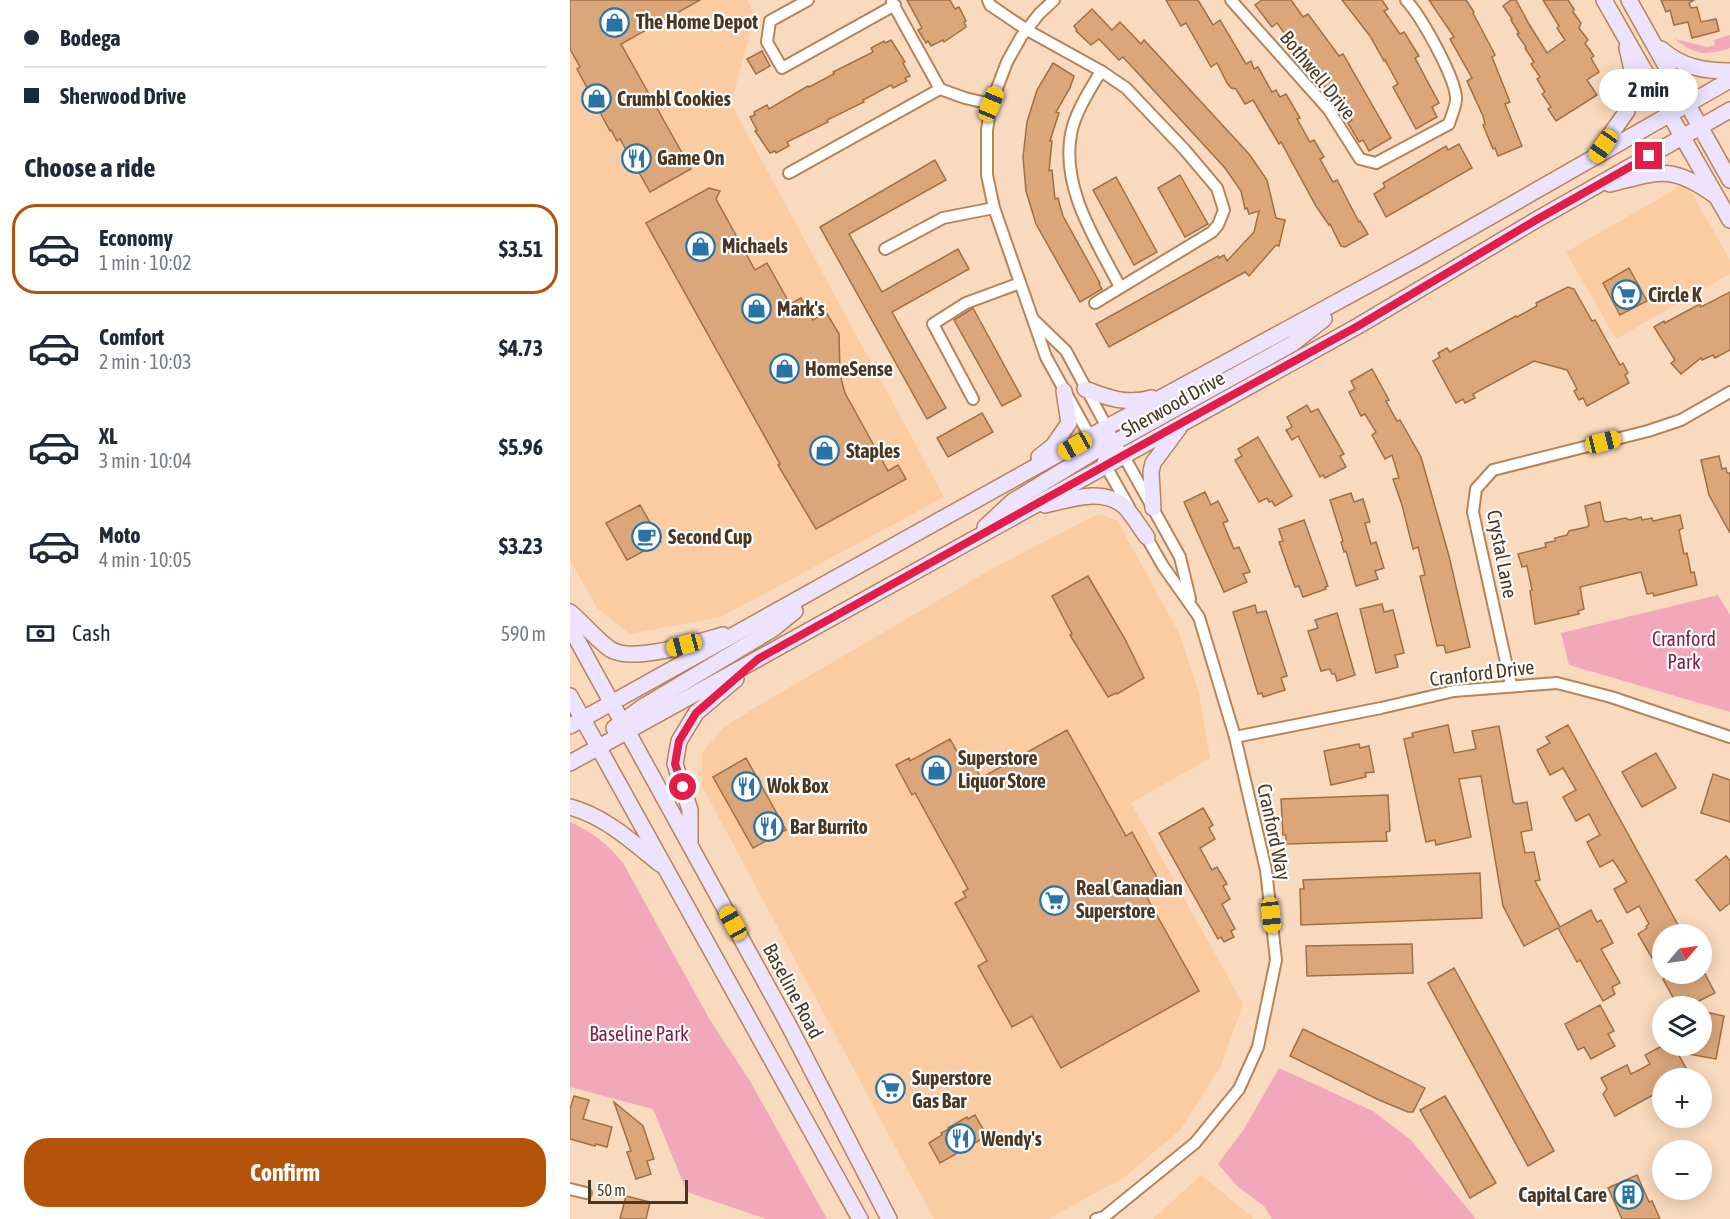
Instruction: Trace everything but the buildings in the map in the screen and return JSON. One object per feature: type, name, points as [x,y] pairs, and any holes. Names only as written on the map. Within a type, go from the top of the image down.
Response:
[{"type":"main road","points":[[1604,0],[1730,220]]},
{"type":"main road","points":[[1629,0],[1730,180]]},
{"type":"main road","points":[[1595,157],[1628,111],[1633,74],[1623,33]]},
{"type":"main road","points":[[1654,44],[1674,60],[1689,67],[1730,71]]},
{"type":"main road","name":"Sherwood Drive","points":[[577,723],[1031,470],[1093,443],[1107,427],[1358,291],[1730,80]]},
{"type":"main road","name":"Sherwood Drive","points":[[570,763],[599,747],[624,726],[758,659],[1358,326],[1536,220],[1730,111]]},
{"type":"main road","points":[[1593,189],[1658,172],[1668,172],[1697,183],[1718,198]]},
{"type":"main road","points":[[1106,466],[1108,451],[1115,442],[1292,344],[1358,291]]},
{"type":"main road","points":[[1085,389],[1112,399],[1127,402],[1139,401],[1150,399],[1199,378]]},
{"type":"main road","points":[[1031,470],[1036,459],[1053,446],[1069,423],[1064,391]]},
{"type":"main road","points":[[1153,508],[1151,472],[1153,463],[1185,421]]},
{"type":"main road","points":[[969,542],[1013,501],[1093,443]]},
{"type":"main road","points":[[1030,508],[1096,495],[1112,499],[1124,507],[1147,537]]},
{"type":"main road","points":[[624,726],[773,628],[826,584]]},
{"type":"main road","points":[[570,612],[611,650],[627,655],[664,651],[746,629]]},
{"type":"main road","name":"Baseline Road","points":[[570,627],[786,1020],[889,1219]]},
{"type":"main road","points":[[690,845],[690,810],[675,764],[679,741],[696,713],[758,659]]},
{"type":"main road","points":[[570,696],[577,723],[599,747],[860,1219]]},
{"type":"main road","points":[[570,807],[587,812],[611,824],[666,869]]},
{"type":"street","points":[[808,0],[770,21],[766,42],[782,68],[893,3],[940,89],[991,104]]},
{"type":"street","points":[[988,0],[990,5],[1027,30],[1101,71],[1126,88],[1184,148],[1217,188],[1224,210],[1218,225],[1212,232],[1095,303]]},
{"type":"street","points":[[1054,0],[1027,30],[1007,62],[991,104],[987,130],[987,175],[994,208],[1046,357],[1093,443]]},
{"type":"street","name":"Bothwell Drive","points":[[1231,0],[1329,110],[1360,159],[1376,163],[1449,124],[1457,99],[1451,77],[1415,9],[1406,0]]},
{"type":"street","points":[[1101,71],[1081,106],[1071,133],[1069,170],[1082,213],[1120,286]]},
{"type":"street","points":[[789,173],[940,89]]},
{"type":"street","points":[[885,249],[943,219],[994,208]]},
{"type":"street","points":[[974,399],[933,324],[966,303],[1020,283]]},
{"type":"street","points":[[1032,317],[1066,351],[1107,427]]},
{"type":"street","name":"Crystal Lane","points":[[1511,686],[1473,512],[1476,489],[1492,470],[1648,431],[1681,420],[1730,392]]},
{"type":"street","name":"Cranford Way","points":[[1107,427],[1180,557],[1192,606]]},
{"type":"street","name":"Cranford Way","points":[[1093,443],[1163,566],[1198,617],[1235,737],[1266,870],[1276,960],[1258,1047],[1239,1089],[1195,1143],[1104,1217],[1096,1219]]},
{"type":"street","name":"Cranford Drive","points":[[1235,737],[1454,691],[1557,684],[1611,697],[1730,737]]},
{"type":"street","points":[[570,1189],[586,1193]]},
{"type":"shaded area","points":[[570,0],[747,0],[755,15],[731,104],[944,497],[721,617],[630,634],[597,608],[570,560]]},
{"type":"shaded area","points":[[1686,183],[1730,260],[1730,274],[1616,339],[1566,252]]},
{"type":"shaded area","points":[[1098,514],[1117,520],[1179,633],[1199,693],[1210,758],[1131,803],[1243,1004],[1220,1068],[1180,1130],[1125,1177],[1048,1219],[934,1219],[702,786],[702,753],[723,728],[756,707],[997,566]]},
{"type":"shaded area","points":[[1201,1175],[1252,1217],[1253,1219],[1153,1219]]},
{"type":"green space","points":[[1730,35],[1730,48],[1707,53],[1695,51],[1675,39],[1707,47],[1715,45],[1714,40]]},
{"type":"green space","name":"Cranford Park","points":[[1718,595],[1730,615],[1730,712],[1569,665],[1561,633]]},
{"type":"green space","name":"Baseline Park","points":[[570,822],[599,839],[623,863],[710,1020],[750,1081],[827,1219],[766,1219],[687,1192],[653,1109],[570,1087]]},
{"type":"green space","points":[[1279,1068],[1373,1111],[1411,1140],[1476,1219],[1272,1219],[1264,1206],[1237,1186],[1218,1164],[1244,1129]]},
{"type":"place","name":"The Home Depot","points":[[615,22]]},
{"type":"place","name":"Crumbl Cookies","points":[[596,99]]},
{"type":"place","name":"Game On","points":[[636,158]]},
{"type":"place","name":"Michaels","points":[[701,246]]},
{"type":"place","name":"Circle K","points":[[1627,295]]},
{"type":"place","name":"Mark's","points":[[756,309]]},
{"type":"place","name":"HomeSense","points":[[784,369]]},
{"type":"place","name":"Staples","points":[[825,451]]},
{"type":"place","name":"Second Cup","points":[[647,537]]},
{"type":"place","name":"Superstore Liquor Store","points":[[937,770]]},
{"type":"place","name":"Wok Box","points":[[746,786]]},
{"type":"place","name":"Bar Burrito","points":[[769,827]]},
{"type":"place","name":"Real Canadian Superstore","points":[[1055,900]]},
{"type":"place","name":"Superstore Gas Bar","points":[[891,1089]]},
{"type":"place","name":"Wendy's","points":[[960,1139]]},
{"type":"place","name":"Capital Care","points":[[1628,1195]]},
{"type":"route","points":[[683,787],[675,764],[679,741],[696,713],[758,659],[1358,326],[1649,156]]}]
